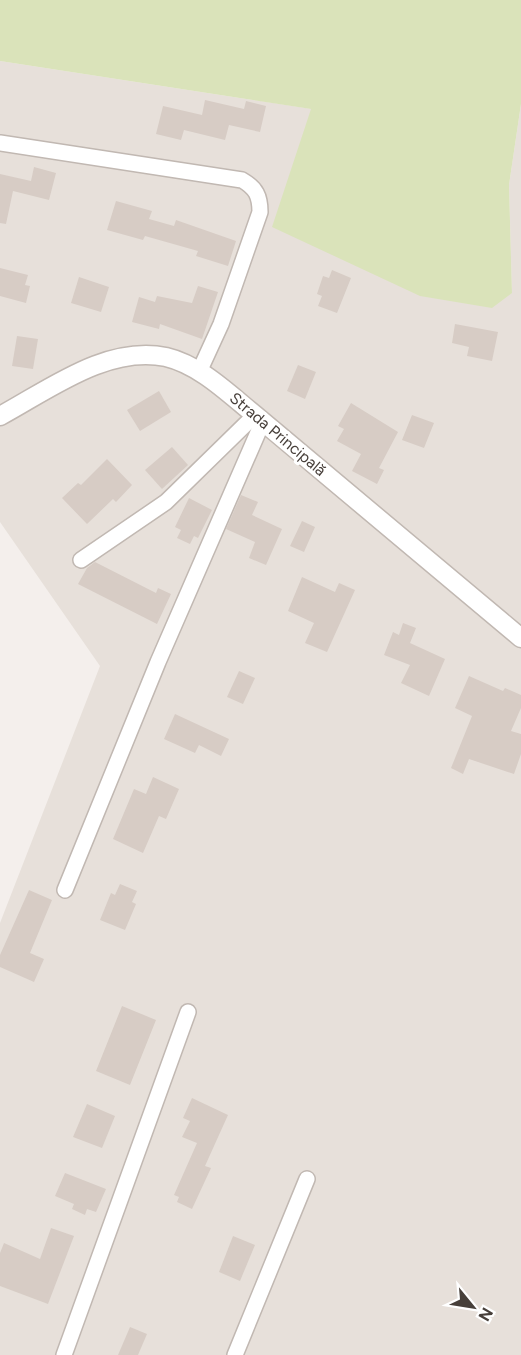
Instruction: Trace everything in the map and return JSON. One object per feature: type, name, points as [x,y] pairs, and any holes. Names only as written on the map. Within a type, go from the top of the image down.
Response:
[{"type":"street","points":[[0,143],[242,180],[253,186],[260,198],[260,212],[220,324],[199,372]]},
{"type":"street","name":"Strada Principală","points":[[0,416],[82,371],[121,357],[142,355],[167,357],[199,372],[259,418],[521,638]]},
{"type":"street","points":[[81,560],[166,502],[259,418]]},
{"type":"street","points":[[65,890],[259,418]]},
{"type":"street","points":[[64,1355],[188,1012]]},
{"type":"street","points":[[235,1355],[307,1179]]},
{"type":"shaded area","points":[[0,61],[312,109],[512,293],[509,185],[521,104],[521,1355],[0,1355],[0,923],[100,666],[0,522]]},
{"type":"green space","points":[[0,0],[521,0],[521,104],[509,185],[512,293],[492,308],[420,296],[272,227],[311,109],[0,61]]},
{"type":"building","points":[[205,100],[244,109],[246,101],[266,106],[260,132],[229,125],[225,140],[184,130],[181,140],[156,134],[163,106],[202,115]]},
{"type":"building","points":[[34,167],[56,173],[49,200],[13,191],[6,224],[0,223],[0,174],[31,181]]},
{"type":"building","points":[[116,201],[152,211],[149,219],[174,226],[176,220],[236,241],[228,266],[196,256],[198,251],[145,236],[143,240],[107,230]]},
{"type":"building","points":[[0,268],[28,275],[25,285],[30,286],[26,303],[0,296]]},
{"type":"building","points":[[332,270],[351,278],[337,313],[318,306],[322,296],[317,294],[323,276],[329,278]]},
{"type":"building","points":[[79,277],[109,287],[101,312],[71,303]]},
{"type":"building","points":[[198,286],[218,292],[202,339],[160,324],[159,329],[132,322],[139,297],[155,302],[157,296],[192,303]]},
{"type":"building","points":[[455,324],[498,332],[492,361],[467,356],[469,347],[452,343]]},
{"type":"building","points":[[17,336],[38,339],[33,369],[12,366]]},
{"type":"building","points":[[298,365],[316,372],[305,399],[287,391]]},
{"type":"building","points":[[159,391],[171,412],[140,431],[127,410]]},
{"type":"building","points":[[351,403],[398,432],[379,468],[384,470],[377,484],[352,471],[361,454],[337,441],[344,429],[338,426]]},
{"type":"building","points":[[412,415],[434,423],[424,448],[402,440]]},
{"type":"building","points":[[172,447],[188,465],[162,489],[145,470]]},
{"type":"building","points":[[107,459],[132,485],[116,502],[113,499],[87,524],[62,498],[78,483],[81,485]]},
{"type":"building","points":[[241,495],[258,502],[252,515],[282,529],[266,565],[249,558],[255,542],[226,529]]},
{"type":"building","points":[[189,498],[212,510],[198,538],[194,536],[190,544],[177,538],[181,530],[175,527]]},
{"type":"building","points":[[302,521],[315,527],[304,552],[290,546]]},
{"type":"building","points":[[95,562],[156,593],[158,588],[171,594],[157,624],[78,584],[87,568]]},
{"type":"building","points":[[302,577],[335,592],[339,583],[355,590],[327,652],[305,643],[314,623],[288,611]]},
{"type":"building","points":[[403,623],[416,628],[410,643],[445,659],[429,696],[401,683],[410,665],[384,655],[393,632],[399,635]]},
{"type":"building","points":[[239,671],[255,678],[243,704],[227,697]]},
{"type":"building","points":[[469,676],[503,691],[505,688],[521,695],[521,708],[511,731],[521,734],[521,754],[514,774],[469,759],[463,774],[451,768],[472,716],[455,708]]},
{"type":"building","points":[[175,714],[229,739],[221,756],[199,745],[195,753],[164,739]]},
{"type":"building","points":[[153,777],[179,789],[166,819],[159,816],[143,853],[113,839],[134,789],[146,794]]},
{"type":"building","points":[[120,884],[137,891],[132,902],[136,904],[125,930],[100,920],[111,893],[115,895]]},
{"type":"building","points":[[29,890],[52,900],[30,953],[44,959],[34,982],[0,967],[0,955]]},
{"type":"building","points":[[122,1006],[156,1020],[130,1085],[96,1071]]},
{"type":"building","points":[[192,1098],[228,1115],[205,1166],[211,1168],[192,1209],[177,1202],[179,1197],[174,1195],[197,1143],[182,1137],[190,1121],[183,1118]]},
{"type":"building","points":[[87,1104],[115,1116],[102,1148],[73,1137]]},
{"type":"building","points":[[65,1173],[106,1189],[96,1212],[87,1209],[85,1215],[72,1209],[74,1204],[55,1196]]},
{"type":"building","points":[[51,1228],[74,1236],[48,1304],[0,1286],[0,1253],[4,1243],[40,1259]]},
{"type":"building","points":[[233,1236],[255,1245],[240,1281],[219,1272]]},
{"type":"building","points":[[130,1327],[147,1334],[138,1355],[118,1355]]}]
